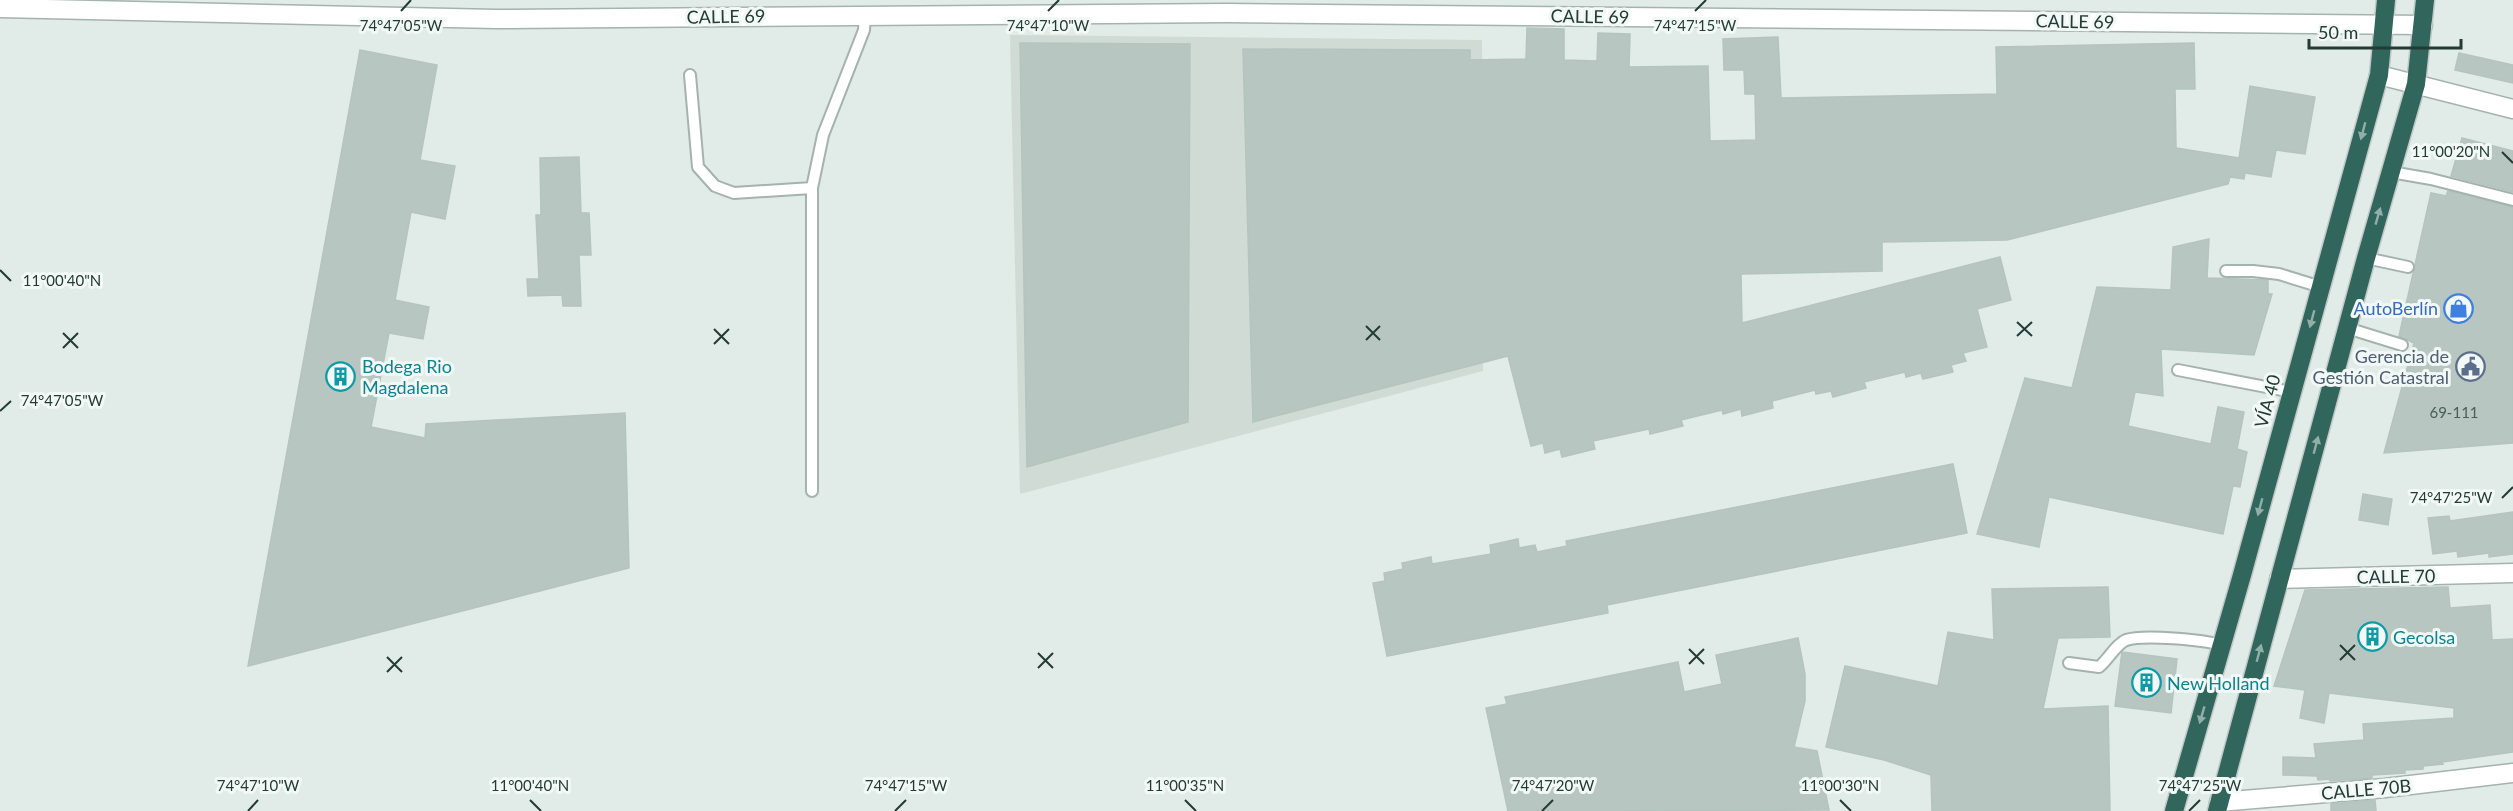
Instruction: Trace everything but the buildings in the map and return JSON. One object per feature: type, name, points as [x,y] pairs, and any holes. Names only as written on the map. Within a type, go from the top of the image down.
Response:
[{"type":"highway","name":"VÍA 40","points":[[2174,811],[2379,75],[2386,0]]},
{"type":"highway","points":[[2218,806],[2366,258],[2416,84],[2425,0]]},
{"type":"street","name":"CALLE 69","points":[[0,8],[496,19],[1226,13],[2423,25]]},
{"type":"street","points":[[2379,75],[2513,109]]},
{"type":"street","name":"CALLE 70","points":[[2279,579],[2513,573]]},
{"type":"street","name":"CALLE 70B","points":[[2218,806],[2513,773]]},
{"type":"lane","points":[[812,491],[812,188],[823,135],[864,30],[865,15]]},
{"type":"lane","points":[[690,75],[698,167],[716,186],[734,193],[812,188]]},
{"type":"lane","points":[[2391,172],[2431,179],[2513,200]]},
{"type":"lane","points":[[2366,258],[2408,267]]},
{"type":"lane","points":[[2226,271],[2279,274],[2320,287]]},
{"type":"lane","points":[[2347,328],[2402,345]]},
{"type":"lane","points":[[2178,370],[2292,392]]},
{"type":"lane","points":[[2069,663],[2099,667],[2124,640],[2136,638],[2198,639],[2222,645]]},
{"type":"shaded area","points":[[1010,35],[1482,40],[1483,371],[1020,494]]},
{"type":"place","name":"AutoBerlín","points":[[2459,308]]},
{"type":"place","name":"Gerencia de Gestión Catastral","points":[[2470,366]]},
{"type":"place","name":"Bodega Rio Magdalena","points":[[341,376]]},
{"type":"place","name":"Gecolsa","points":[[2372,637]]},
{"type":"place","name":"New Holland","points":[[2146,683]]}]
